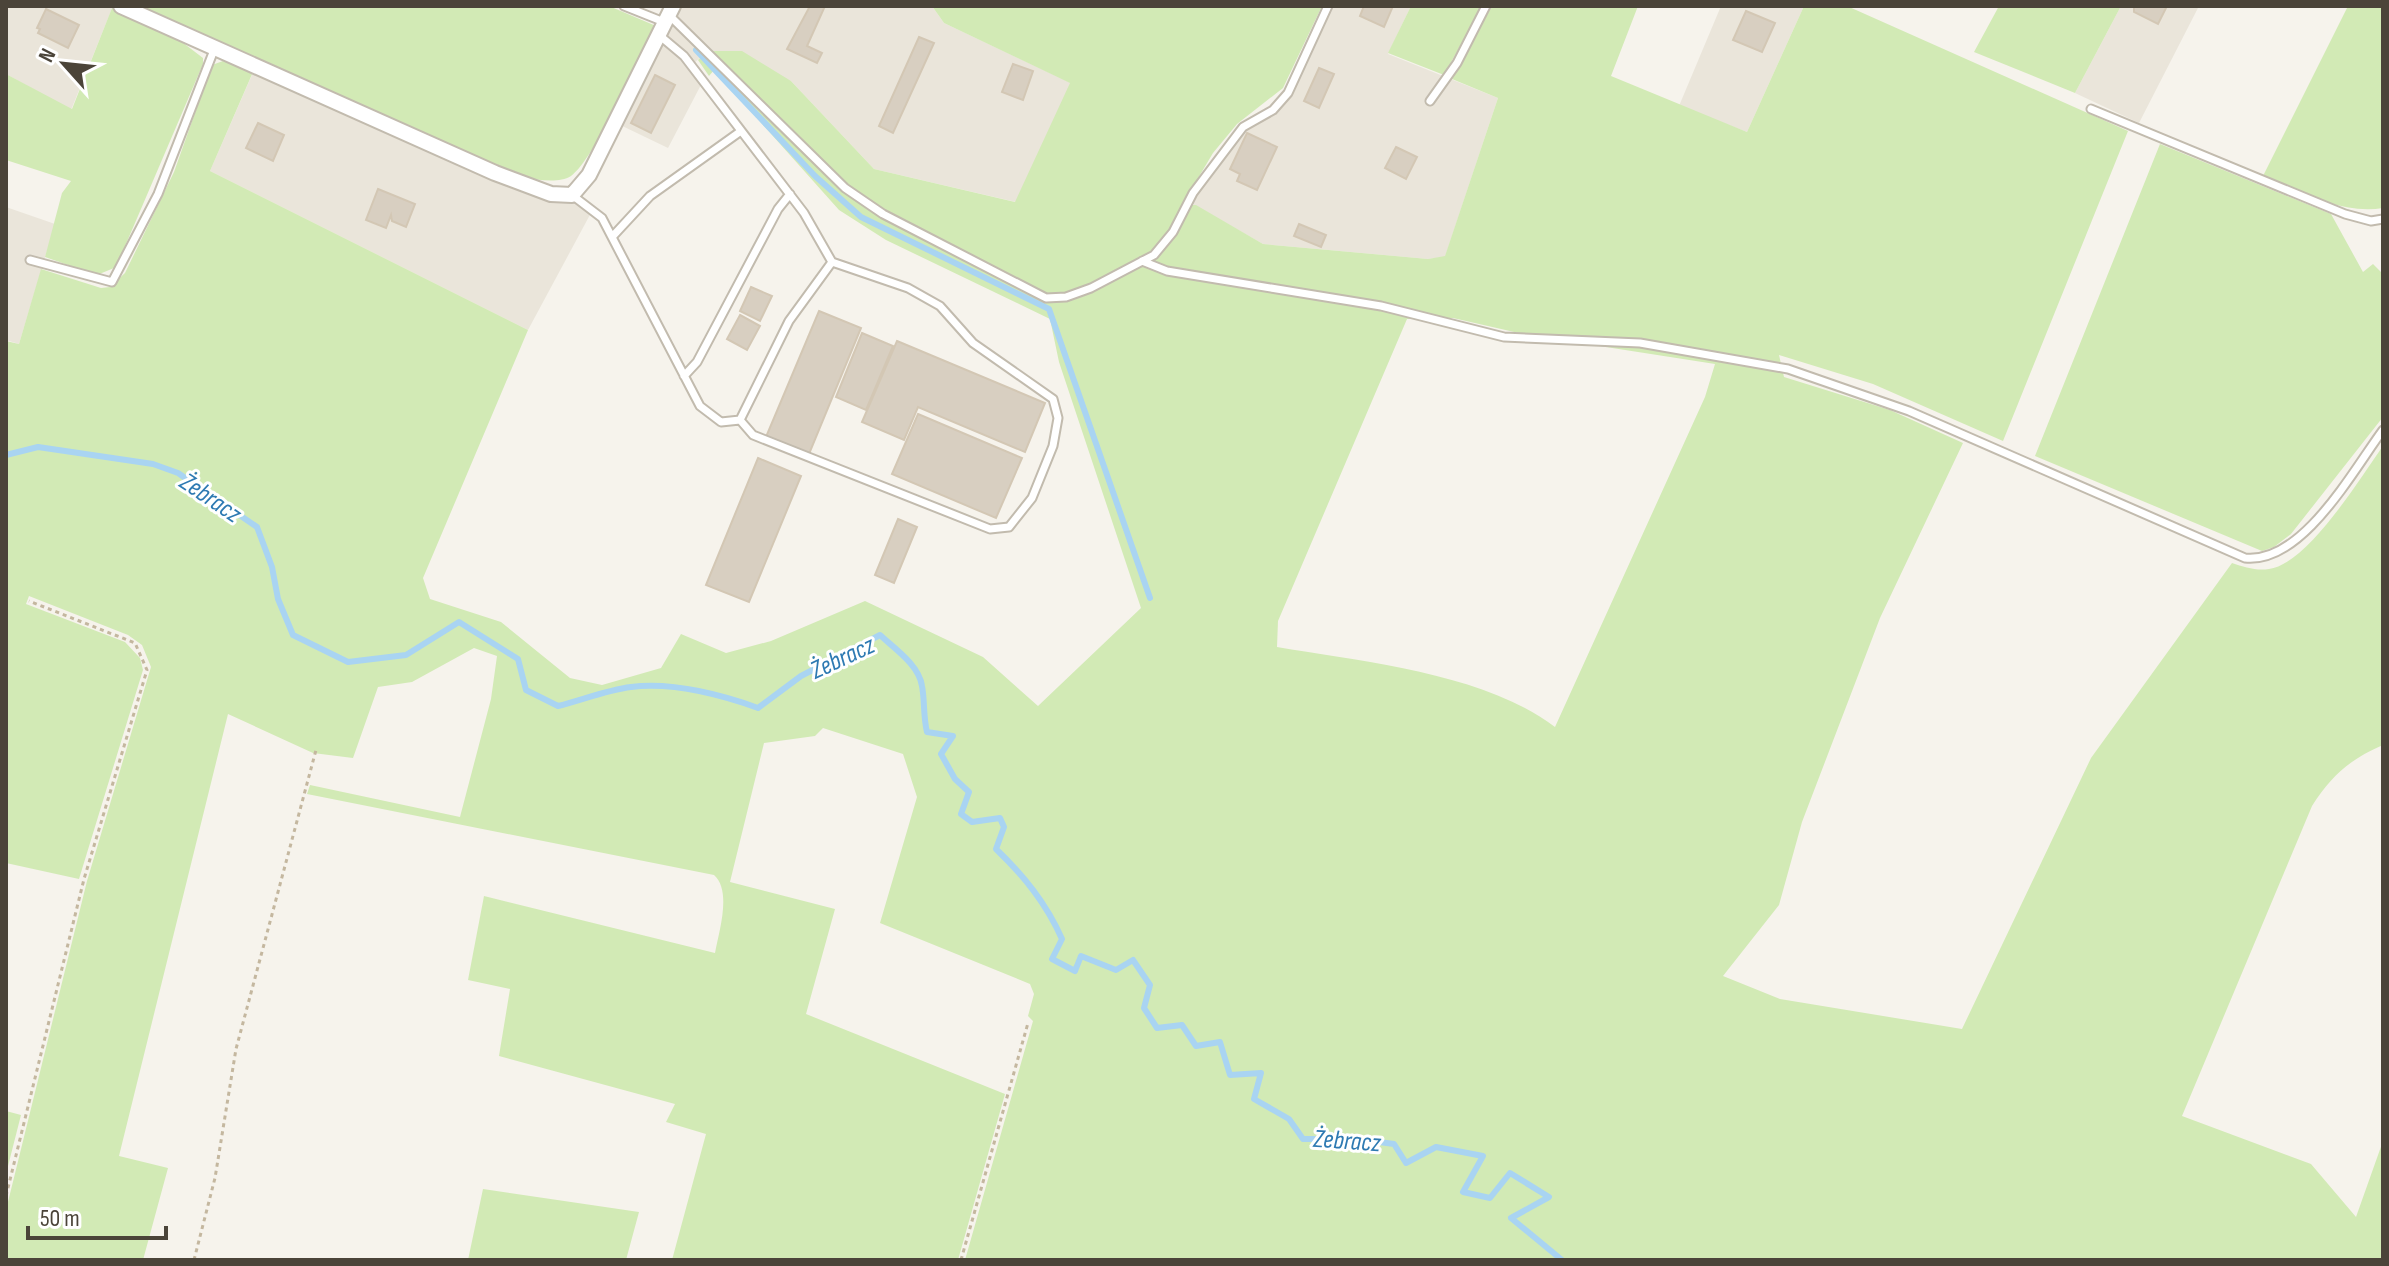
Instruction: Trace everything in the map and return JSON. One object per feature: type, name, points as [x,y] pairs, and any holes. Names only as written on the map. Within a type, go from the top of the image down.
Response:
[{"type":"street","points":[[121,6],[495,173],[551,194],[572,195],[589,175],[638,71],[667,20]]},
{"type":"lane","points":[[624,6],[667,20],[845,188],[883,214],[1046,298],[1066,297],[1091,288],[1154,255],[1173,232],[1193,193],[1243,127],[1273,110],[1288,93],[1328,6]]},
{"type":"lane","points":[[1430,101],[1457,63],[1486,6]]},
{"type":"lane","points":[[667,20],[684,56],[790,194],[832,262],[908,288],[940,306],[973,343],[1053,399],[1058,418],[1053,446],[1032,498],[1009,527],[990,529],[753,435],[740,420]]},
{"type":"lane","points":[[30,260],[112,282],[158,194],[214,50]]},
{"type":"lane","points":[[2091,109],[2345,214],[2371,221],[2383,219]]},
{"type":"lane","points":[[612,237],[650,196],[741,131]]},
{"type":"lane","points":[[684,376],[697,362],[778,209],[790,194]]},
{"type":"lane","points":[[572,195],[602,218],[700,406],[721,422],[740,420]]},
{"type":"lane","points":[[1142,261],[1167,271],[1396,309],[1504,337],[1615,340],[1788,369],[1909,411],[2245,558],[2268,558],[2302,534],[2383,430]]},
{"type":"lane","points":[[740,420],[789,321],[832,262]]},
{"type":"path","points":[[6,1196],[84,879],[147,670],[135,643],[29,601]]},
{"type":"path","points":[[194,1260],[215,1178],[236,1049],[316,750]]},
{"type":"path","points":[[961,1260],[1028,1023]]},
{"type":"shaded area","points":[[6,6],[113,6],[71,110],[6,74]]},
{"type":"shaded area","points":[[673,6],[932,6],[944,23],[1071,83],[1016,202],[874,169],[791,81],[707,51],[692,65],[703,81],[668,148],[614,122]]},
{"type":"shaded area","points":[[1328,6],[1411,6],[1388,54],[1498,98],[1445,257],[1428,259],[1263,244],[1189,202],[1243,127],[1273,110],[1288,93]]},
{"type":"shaded area","points":[[1721,6],[1804,6],[1747,132],[1679,106]]},
{"type":"shaded area","points":[[2121,6],[2199,6],[2139,123],[2075,93]]},
{"type":"shaded area","points":[[255,68],[495,173],[572,195],[592,211],[528,330],[210,171]]},
{"type":"shaded area","points":[[6,207],[55,224],[19,344],[6,340]]},
{"type":"green space","points":[[141,6],[609,6],[656,26],[604,130],[581,166],[571,176],[547,180],[522,178],[140,9]]},
{"type":"green space","points":[[932,6],[1322,6],[1283,88],[1237,124],[1213,153],[1182,205],[1196,205],[1263,244],[1428,259],[1445,256],[1498,98],[1452,79],[1492,6],[1638,6],[1611,76],[1747,132],[1804,6],[1847,6],[2128,131],[2003,441],[1873,384],[1779,355],[1784,377],[1890,410],[1963,443],[1880,618],[1802,822],[1779,905],[1723,976],[1780,999],[1962,1029],[2091,758],[2232,563],[2269,569],[2284,564],[2300,552],[2332,518],[2383,446],[2383,745],[2360,756],[2342,770],[2312,806],[2182,1116],[2311,1164],[2356,1217],[2383,1141],[2383,1260],[965,1260],[1033,1021],[1028,1016],[1034,994],[1030,984],[880,923],[917,797],[903,754],[823,728],[815,736],[764,743],[730,882],[835,909],[806,1014],[1005,1094],[958,1260],[672,1260],[706,1134],[666,1122],[675,1104],[499,1056],[510,989],[468,980],[484,896],[715,953],[723,901],[719,882],[714,875],[307,794],[310,785],[460,817],[491,699],[497,656],[474,648],[412,682],[378,687],[353,758],[313,753],[228,714],[119,1156],[168,1168],[143,1260],[6,1260],[6,1210],[87,881],[151,667],[142,645],[128,635],[29,596],[26,604],[125,642],[140,658],[143,670],[79,879],[6,863],[6,341],[19,344],[41,269],[101,288],[110,287],[125,273],[174,172],[212,65],[223,61],[253,72],[210,171],[528,330],[423,578],[430,599],[501,622],[570,678],[602,685],[661,668],[681,634],[726,653],[771,641],[865,601],[983,657],[1038,706],[1141,608],[1059,362],[1050,319],[886,240],[839,210],[714,70],[709,76],[698,60],[707,51],[742,51],[791,81],[874,169],[1015,202],[1070,83],[944,23]],"holes":[[[1453,318],[1523,334],[1715,364],[1705,397],[1555,727],[1526,709],[1459,682],[1422,672],[1277,647],[1278,621],[1407,319]]]},
{"type":"green space","points":[[1411,6],[1482,6],[1444,75],[1388,53]]},
{"type":"green space","points":[[1999,6],[2121,6],[2075,93],[1974,52]]},
{"type":"green space","points":[[2348,6],[2383,6],[2383,208],[2337,205],[2263,176]]},
{"type":"green space","points":[[112,8],[178,39],[203,58],[203,64],[120,258],[114,268],[97,275],[45,257],[62,193],[71,181],[6,160],[6,74],[72,109]]},
{"type":"green space","points":[[2160,144],[2331,214],[2363,272],[2373,264],[2383,274],[2383,417],[2291,534],[2274,547],[2262,551],[2035,456]]},
{"type":"green space","points":[[6,1111],[21,1115],[6,1174]]},
{"type":"green space","points":[[483,1189],[639,1212],[626,1260],[468,1260]]},
{"type":"building","points":[[810,6],[825,6],[807,46],[822,53],[817,63],[787,49]]},
{"type":"building","points":[[1364,6],[1393,6],[1384,27],[1360,16]]},
{"type":"building","points":[[2134,6],[2167,6],[2158,24],[2134,12]]},
{"type":"building","points":[[46,9],[79,25],[68,48],[38,33],[40,29],[37,28]]},
{"type":"building","points":[[1746,11],[1775,23],[1762,52],[1733,40]]},
{"type":"building","points":[[919,37],[934,43],[893,133],[879,126]]},
{"type":"building","points":[[1013,64],[1033,71],[1023,100],[1002,92]]},
{"type":"building","points":[[1319,68],[1334,74],[1319,108],[1304,101]]},
{"type":"building","points":[[655,75],[675,85],[651,133],[631,123]]},
{"type":"building","points":[[258,123],[284,135],[273,161],[246,148]]},
{"type":"building","points":[[1247,133],[1277,147],[1257,190],[1237,181],[1240,174],[1230,169]]},
{"type":"building","points":[[1396,147],[1417,157],[1406,179],[1385,168]]},
{"type":"building","points":[[378,189],[415,204],[406,227],[392,221],[391,215],[386,228],[366,220]]},
{"type":"building","points":[[1299,224],[1326,235],[1321,247],[1294,236]]},
{"type":"building","points":[[751,287],[772,296],[760,321],[740,311]]},
{"type":"building","points":[[819,311],[861,328],[809,454],[766,437]]},
{"type":"building","points":[[740,315],[760,326],[747,350],[727,339]]},
{"type":"building","points":[[862,333],[893,346],[866,410],[836,397]]},
{"type":"building","points":[[897,341],[1045,403],[1025,452],[918,407],[904,440],[862,422]]},
{"type":"building","points":[[918,414],[1022,458],[996,518],[892,474]]},
{"type":"building","points":[[758,458],[801,476],[749,602],[706,585]]},
{"type":"building","points":[[898,519],[917,527],[894,583],[875,575]]},
{"type":"waterway","points":[[696,50],[815,176],[861,217],[1049,309],[1150,598]]},
{"type":"waterway","name":"Żebracz","points":[[6,455],[38,447],[153,464],[178,473],[257,527],[272,567],[278,599],[293,635],[348,662],[406,655],[459,622],[518,659],[526,690],[558,706],[613,690],[663,686],[696,690],[758,708],[801,676],[880,635],[906,658],[920,678],[927,732],[953,736],[941,754],[955,779],[969,792],[961,814],[972,822],[1000,818],[1004,827],[996,849],[1034,891],[1062,939],[1052,959],[1075,971],[1081,956],[1116,970],[1133,960],[1150,985],[1144,1008],[1157,1028],[1182,1025],[1196,1046],[1220,1042],[1230,1075],[1261,1073],[1254,1099],[1289,1119],[1303,1139],[1357,1139],[1394,1144],[1406,1163],[1436,1147],[1483,1156],[1463,1192],[1490,1198],[1510,1173],[1549,1197],[1511,1218],[1562,1260]]}]
